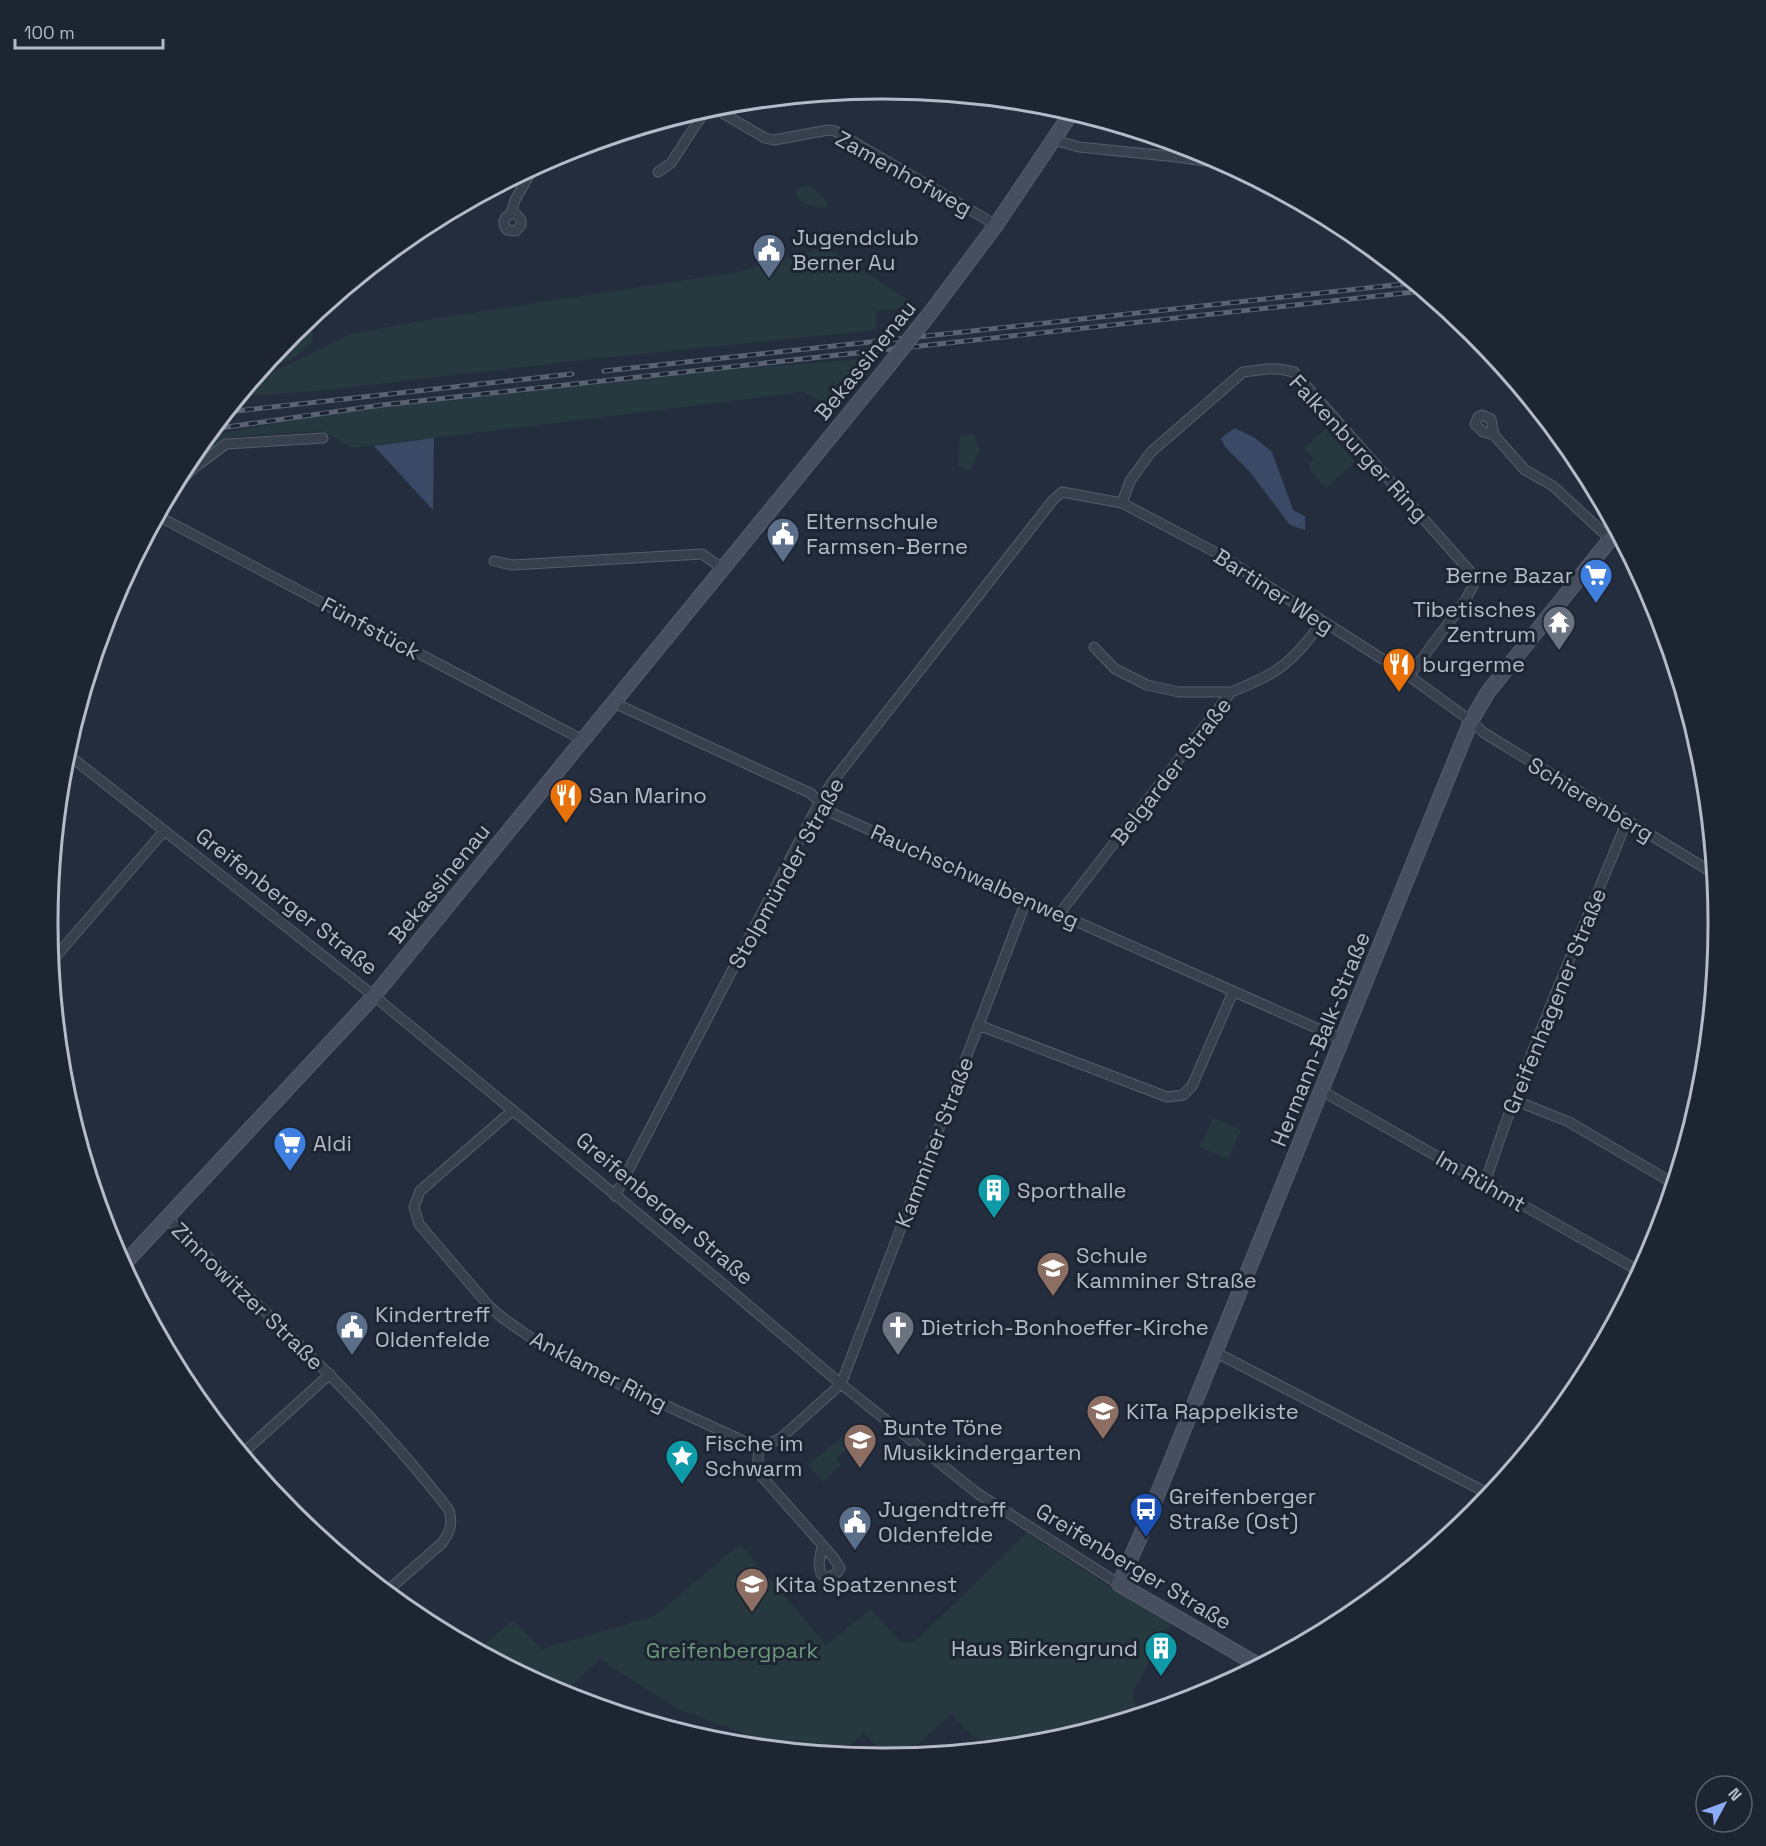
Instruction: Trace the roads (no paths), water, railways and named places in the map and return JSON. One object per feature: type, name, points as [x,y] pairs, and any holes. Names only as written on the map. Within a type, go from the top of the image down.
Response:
[{"type":"street","name":"Zamenhofweg","points":[[724,114],[765,138],[774,140],[828,130],[835,131],[996,225]]},
{"type":"street","points":[[658,172],[671,163],[699,120]]},
{"type":"street","name":"Bekassinenau","points":[[130,1257],[374,996],[932,312],[996,225],[1067,120]]},
{"type":"street","points":[[1054,140],[1079,147],[1195,160]]},
{"type":"street","points":[[511,214],[515,200],[527,180]]},
{"type":"street","name":"Falkenburger Ring","points":[[1122,502],[1130,481],[1151,452],[1244,372],[1280,369],[1294,372],[1475,577],[1465,601],[1409,676]]},
{"type":"street","name":"Hermann-Balk-Straße","points":[[1494,435],[1525,470],[1553,486],[1607,530]]},
{"type":"street","points":[[196,466],[226,444],[323,438]]},
{"type":"street","name":"Bartiner Weg","points":[[1062,492],[1122,502],[1213,551],[1409,676],[1472,721]]},
{"type":"street","name":"Stolpmünder Straße","points":[[615,1196],[820,801],[833,781],[1053,500],[1062,492]]},
{"type":"street","name":"Fünfstück","points":[[165,519],[583,740]]},
{"type":"street","name":"Hermann-Balk-Straße","points":[[1119,1584],[1141,1535],[1472,721],[1488,693],[1611,537]]},
{"type":"street","points":[[495,561],[512,564],[702,554],[722,568]]},
{"type":"street","name":"Belgarder Straße","points":[[1060,913],[1231,692],[1281,667],[1305,644],[1322,622]]},
{"type":"street","points":[[1094,647],[1115,669],[1147,685],[1179,692],[1231,692]]},
{"type":"street","name":"Rauchschwalbenweg","points":[[614,703],[810,793],[834,814],[1341,1039]]},
{"type":"street","name":"Schierenberg","points":[[1472,721],[1484,733],[1706,869]]},
{"type":"street","name":"Greifenberger Straße","points":[[75,760],[374,996],[841,1384],[977,1493],[1119,1584],[1251,1661]]},
{"type":"street","name":"Greifenhagener Straße","points":[[1485,1183],[1514,1100],[1627,821]]},
{"type":"street","points":[[59,953],[164,831]]},
{"type":"street","name":"Kamminer Straße","points":[[841,1384],[1027,899]]},
{"type":"street","points":[[978,1025],[1167,1097],[1183,1095],[1192,1086],[1233,992]]},
{"type":"street","name":"Im Rühmt","points":[[1322,1091],[1632,1267]]},
{"type":"street","points":[[1514,1100],[1569,1122],[1666,1180]]},
{"type":"street","name":"Anklamer Ring","points":[[513,1110],[420,1191],[414,1207],[419,1224],[489,1306],[543,1346],[617,1383],[759,1448]]},
{"type":"street","name":"Zinnowitzer Straße","points":[[167,1218],[330,1374],[429,1485],[448,1510],[451,1518],[448,1535],[441,1544],[393,1586]]},
{"type":"street","points":[[1215,1352],[1482,1490]]},
{"type":"street","name":"Zinnowitzer Straße","points":[[248,1448],[330,1374]]},
{"type":"street","points":[[822,1545],[757,1471],[759,1448],[781,1438],[841,1384]]},
{"type":"water","points":[[1235,428],[1255,438],[1272,452],[1293,510],[1305,516],[1305,530],[1290,525],[1250,472],[1225,447],[1221,438]]},
{"type":"water","points":[[434,438],[433,510],[374,446]]},
{"type":"railway","points":[[604,371],[1404,284]]},
{"type":"railway","points":[[224,427],[382,405],[1413,292]]},
{"type":"railway","points":[[237,411],[572,374]]},
{"type":"place","name":"Jugendclub Berner Au","points":[[769,279]]},
{"type":"place","name":"Elternschule Farmsen-Berne","points":[[783,563]]},
{"type":"place","name":"Berne Bazar","points":[[1596,604]]},
{"type":"place","name":"Tibetisches Zentrum","points":[[1559,651]]},
{"type":"place","name":"burgerme","points":[[1399,693]]},
{"type":"place","name":"San Marino","points":[[566,824]]},
{"type":"place","name":"Aldi","points":[[290,1172]]},
{"type":"place","name":"Sporthalle","points":[[994,1219]]},
{"type":"place","name":"Schule Kamminer Straße","points":[[1053,1297]]},
{"type":"place","name":"Kindertreff Oldenfelde","points":[[352,1356]]},
{"type":"place","name":"Dietrich-Bonhoeffer-Kirche","points":[[898,1356]]},
{"type":"place","name":"KiTa Rappelkiste","points":[[1103,1440]]},
{"type":"place","name":"Bunte Töne Musikkindergarten","points":[[860,1469]]},
{"type":"place","name":"Fische im Schwarm","points":[[682,1485]]},
{"type":"place","name":"Greifenberger Straße (Ost)","points":[[1146,1538]]},
{"type":"place","name":"Jugendtreff Oldenfelde","points":[[855,1551]]},
{"type":"place","name":"Kita Spatzennest","points":[[752,1613]]},
{"type":"place","name":"Haus Birkengrund","points":[[1161,1677]]},
{"type":"park label","name":"Greifenbergpark","points":[[732,1650]]}]
